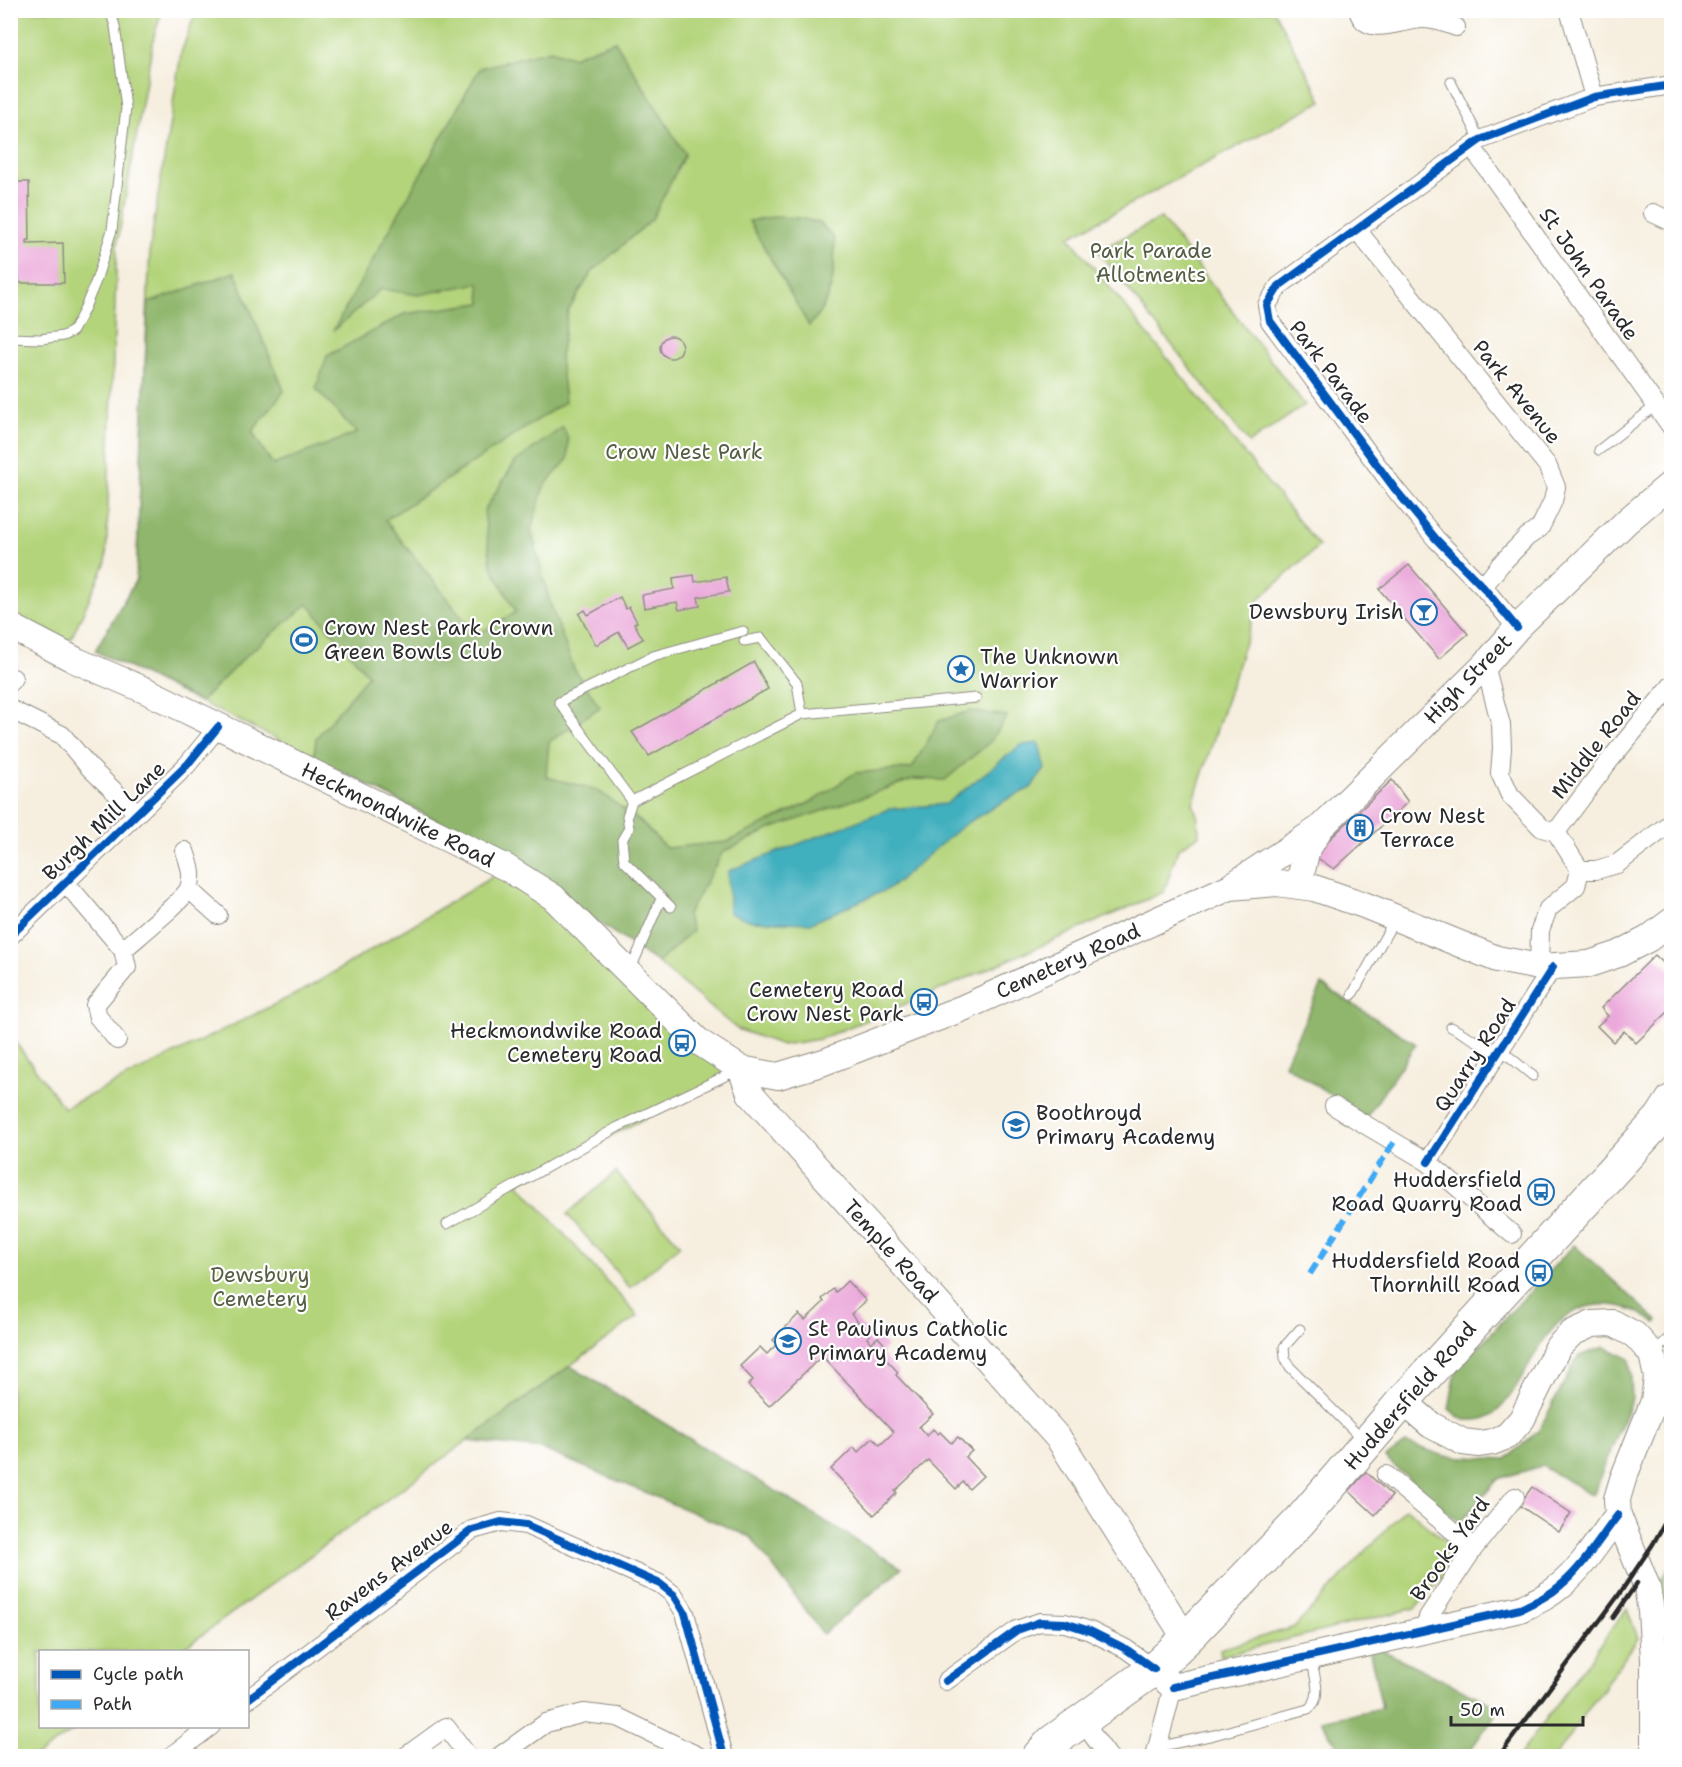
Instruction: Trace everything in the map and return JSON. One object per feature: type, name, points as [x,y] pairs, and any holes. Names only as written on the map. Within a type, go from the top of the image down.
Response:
[{"type":"highway","name":"Huddersfield Road","points":[[1050,1756],[1079,1742],[1100,1745],[1131,1701],[1163,1678],[1186,1639],[1300,1521],[1403,1401],[1669,1114]]},
{"type":"highway","name":"Huddersfield Road","points":[[1039,1756],[1052,1742],[1163,1678]]},
{"type":"main road","name":"High Street","points":[[1230,887],[1319,829],[1485,665],[1517,628],[1627,521],[1671,483]]},
{"type":"main road","name":"Heckmondwike Road","points":[[10,626],[77,661],[147,691],[507,868],[553,897],[699,1042],[741,1069]]},
{"type":"main road","name":"High Street","points":[[1299,885],[1306,852],[1319,829]]},
{"type":"main road","name":"Cemetery Road","points":[[741,1069],[778,1076],[824,1062],[963,1008],[1230,887],[1277,883],[1314,888],[1350,900],[1497,959],[1546,967],[1589,964],[1619,954],[1648,939],[1671,921]]},
{"type":"main road","name":"Temple Road","points":[[741,1069],[750,1093],[1059,1439],[1186,1639]]},
{"type":"main road","points":[[1403,1401],[1431,1425],[1463,1442],[1485,1443],[1507,1436],[1522,1419],[1558,1347],[1572,1334],[1592,1324],[1613,1323],[1635,1335],[1652,1354],[1657,1377],[1653,1401],[1617,1499],[1618,1515],[1647,1587],[1651,1611],[1654,1756]]},
{"type":"main road","points":[[1163,1678],[1310,1656],[1520,1609],[1542,1599],[1562,1585],[1581,1566],[1618,1515]]},
{"type":"street","points":[[1358,10],[1367,23],[1377,27],[1423,19],[1456,27]]},
{"type":"street","points":[[1569,10],[1594,97]]},
{"type":"street","name":"Park Parade","points":[[1517,628],[1483,587],[1436,539],[1395,489],[1270,321],[1267,305],[1279,286],[1476,143],[1594,97],[1671,85]]},
{"type":"street","name":"St John Parade","points":[[1476,143],[1671,428]]},
{"type":"street","points":[[1653,213],[1671,222]]},
{"type":"street","name":"Park Avenue","points":[[1357,231],[1547,465],[1556,487],[1553,501],[1540,528],[1527,537],[1483,587]]},
{"type":"street","points":[[1485,665],[1501,725],[1500,773],[1510,795],[1542,828],[1556,832],[1580,870],[1576,886],[1548,909],[1540,930],[1546,967]]},
{"type":"street","name":"Middle Road","points":[[1556,832],[1671,686]]},
{"type":"street","points":[[10,709],[62,735],[90,768],[137,813]]},
{"type":"street","name":"Burgh Mill Lane","points":[[10,936],[188,765],[218,727]]},
{"type":"street","points":[[1580,870],[1596,870],[1617,864],[1671,822]]},
{"type":"street","points":[[123,950],[189,889],[191,870],[185,851]]},
{"type":"street","points":[[66,883],[123,950],[127,968],[95,1005],[98,1017],[117,1040]]},
{"type":"street","points":[[189,889],[218,915]]},
{"type":"street","name":"Quarry Road","points":[[1428,1162],[1499,1051],[1546,967]]},
{"type":"street","points":[[1335,1106],[1428,1162],[1512,1234]]},
{"type":"street","points":[[1386,1475],[1474,1548]]},
{"type":"street","name":"Brooks Yard","points":[[1431,1629],[1428,1617],[1474,1548],[1515,1497]]},
{"type":"street","name":"Ravens Avenue","points":[[249,1698],[472,1530],[501,1522],[526,1525],[660,1584],[674,1595],[685,1613],[724,1756]]},
{"type":"street","points":[[946,1681],[1017,1630],[1040,1622],[1065,1623],[1090,1631],[1126,1649],[1163,1678],[1156,1752]]},
{"type":"street","points":[[500,1756],[546,1723],[584,1713],[618,1717],[698,1756]]},
{"type":"street","points":[[406,1756],[446,1727],[468,1756]]},
{"type":"street","points":[[171,1756],[207,1728]]},
{"type":"lane","points":[[10,338],[39,339],[63,336],[73,331],[96,281],[112,230],[126,108],[115,26],[110,10]]},
{"type":"lane","points":[[1451,82],[1476,143]]},
{"type":"lane","points":[[1599,450],[1655,406]]},
{"type":"lane","points":[[632,801],[559,702],[652,656],[743,636],[761,638],[797,683],[802,714]]},
{"type":"lane","points":[[671,907],[624,861],[622,840],[628,828],[627,816],[632,801],[802,714],[976,698]]},
{"type":"lane","points":[[629,972],[661,899]]},
{"type":"lane","points":[[1352,995],[1396,918]]},
{"type":"lane","points":[[1451,1027],[1499,1051],[1533,1076]]},
{"type":"lane","points":[[447,1224],[618,1127],[741,1069]]},
{"type":"lane","points":[[1300,1329],[1284,1347],[1285,1358],[1290,1367],[1367,1443]]},
{"type":"lane","points":[[1652,1354],[1671,1335]]},
{"type":"lane","points":[[1156,1752],[1308,1709],[1314,1705],[1317,1698],[1310,1656]]},
{"type":"green space","points":[[10,11],[162,11],[154,36],[117,245],[106,562],[70,641],[11,620]]},
{"type":"green space","name":"Crow Nest Park","points":[[196,11],[1274,11],[1322,101],[1069,237],[1319,546],[1259,599],[1193,803],[1198,819],[1199,835],[1178,849],[1164,892],[949,986],[820,1039],[782,1045],[737,1029],[658,963],[490,848],[314,757],[95,651],[136,580],[150,247],[181,53]]},
{"type":"green space","points":[[615,41],[685,154],[652,219],[591,273],[568,311],[560,357],[565,402],[385,520],[476,635],[516,612],[491,565],[484,511],[515,462],[563,427],[568,439],[568,459],[544,486],[531,530],[550,603],[574,669],[600,707],[549,742],[546,777],[597,790],[641,822],[666,848],[727,842],[813,801],[855,773],[912,768],[939,721],[970,711],[1007,716],[991,741],[945,780],[914,779],[773,828],[723,852],[687,915],[692,931],[658,963],[490,848],[314,757],[316,738],[368,675],[308,604],[248,654],[200,702],[95,651],[136,580],[148,303],[235,272],[284,391],[252,432],[273,465],[357,433],[316,389],[327,356],[404,314],[481,303],[479,283],[418,295],[381,289],[333,331],[480,68],[550,50],[572,57]]},
{"type":"green space","points":[[774,217],[799,218],[820,223],[834,238],[833,274],[828,296],[809,326],[749,221]]},
{"type":"green space","name":"Park Parade Allotments","points":[[1161,218],[1305,405],[1249,443],[1098,251]]},
{"type":"green space","name":"Dewsbury Cemetery","points":[[507,868],[741,1069],[518,1183],[638,1316],[181,1650],[39,1650],[39,1728],[77,1728],[37,1756],[11,1756],[10,1035],[64,1108],[306,989]]},
{"type":"green space","points":[[1322,985],[1416,1044],[1366,1118],[1284,1064]]},
{"type":"green space","points":[[616,1172],[680,1245],[630,1288],[567,1214]]},
{"type":"green space","points":[[1574,1245],[1658,1321],[1656,1323],[1627,1308],[1594,1305],[1569,1314],[1550,1332],[1508,1398],[1493,1414],[1474,1420],[1460,1418],[1449,1409],[1456,1370]]},
{"type":"green space","points":[[1605,1347],[1630,1359],[1632,1398],[1593,1495],[1542,1466],[1498,1479],[1460,1523],[1385,1458],[1406,1443],[1445,1456],[1506,1459],[1539,1430],[1578,1356]]},
{"type":"green space","points":[[570,1366],[902,1568],[823,1634],[751,1537],[542,1449],[467,1441]]},
{"type":"green space","points":[[1406,1508],[1461,1554],[1415,1608],[1221,1656],[1220,1649],[1295,1627]]},
{"type":"green space","points":[[1671,1562],[1671,1667],[1659,1585]]},
{"type":"green space","points":[[1627,1608],[1638,1639],[1555,1756],[1519,1756]]},
{"type":"green space","points":[[1368,1643],[1500,1708],[1466,1756],[1344,1756],[1321,1721],[1382,1708]]},
{"type":"water","points":[[1039,743],[1045,769],[1031,788],[962,826],[890,888],[811,923],[752,921],[729,913],[728,871],[889,809],[946,804],[1021,745]]},
{"type":"building","points":[[17,182],[29,182],[30,240],[27,240],[27,244],[63,243],[64,283],[19,283],[19,279],[10,279],[10,239],[15,239],[15,229],[18,229]]},
{"type":"building","points":[[671,336],[679,339],[682,347],[679,355],[671,358],[663,355],[660,347],[663,339]]},
{"type":"building","name":"Dewsbury Irish","points":[[1409,565],[1468,634],[1439,659],[1379,589]]},
{"type":"building","points":[[694,575],[695,582],[726,577],[729,592],[698,597],[700,606],[679,610],[677,602],[644,608],[642,595],[674,589],[673,578]]},
{"type":"building","points":[[620,597],[626,609],[629,607],[637,622],[634,623],[643,639],[628,647],[619,632],[596,645],[579,614],[585,610],[588,615]]},
{"type":"building","points":[[754,662],[768,689],[649,756],[632,732]]},
{"type":"building","name":"Crow Nest Terrace","points":[[1392,780],[1408,802],[1334,869],[1313,855]]},
{"type":"building","points":[[1655,955],[1672,971],[1672,1008],[1636,1043],[1624,1031],[1613,1042],[1597,1026],[1608,1016],[1601,1008]]},
{"type":"building","points":[[847,1281],[866,1301],[851,1314],[870,1335],[867,1338],[871,1343],[878,1337],[887,1347],[880,1353],[898,1372],[896,1375],[933,1414],[919,1427],[927,1436],[933,1429],[938,1434],[940,1432],[951,1443],[958,1437],[972,1451],[965,1457],[983,1476],[969,1489],[963,1482],[956,1489],[928,1460],[895,1491],[897,1493],[874,1515],[831,1469],[854,1447],[858,1452],[873,1438],[880,1445],[894,1432],[822,1356],[769,1406],[748,1385],[753,1380],[740,1366],[760,1347],[767,1354],[777,1344],[773,1340],[799,1314],[805,1320],[824,1302],[822,1299],[833,1289],[836,1292]]},
{"type":"building","points":[[1366,1472],[1392,1496],[1375,1515],[1349,1491]]},
{"type":"building","points":[[1532,1487],[1571,1513],[1559,1532],[1519,1505]]},
{"type":"railway","points":[[1499,1756],[1618,1596],[1653,1544],[1672,1510]]},
{"type":"railway","points":[[1613,1618],[1637,1583]]},
{"type":"marked path","points":[[1310,1274],[1394,1142]]},
{"type":"cycle path","points":[[1517,628],[1483,587],[1436,539],[1395,489],[1270,321],[1267,305],[1279,286],[1480,140],[1594,97],[1672,85]]},
{"type":"cycle path","points":[[10,936],[187,765],[218,727]]},
{"type":"cycle path","points":[[1428,1162],[1553,967]]},
{"type":"cycle path","points":[[1173,1687],[1520,1609],[1547,1596],[1569,1578],[1618,1515]]},
{"type":"cycle path","points":[[249,1698],[472,1530],[501,1522],[526,1525],[660,1584],[674,1595],[685,1613],[724,1756]]},
{"type":"cycle path","points":[[946,1681],[1017,1630],[1040,1622],[1065,1623],[1090,1631],[1126,1649],[1154,1669]]},
{"type":"place","name":"Dewsbury Irish","points":[[1424,612]]},
{"type":"place","name":"Crow Nest Park Crown Green Bowls Club","points":[[304,640]]},
{"type":"place","name":"The Unknown Warrior","points":[[961,669]]},
{"type":"place","name":"Crow Nest Terrace","points":[[1360,828]]},
{"type":"place","name":"Cemetery Road Crow Nest Park","points":[[924,1002]]},
{"type":"place","name":"Heckmondwike Road Cemetery Road","points":[[682,1043]]},
{"type":"place","name":"Boothroyd Primary Academy","points":[[1016,1125]]},
{"type":"place","name":"Huddersfield Road Quarry Road","points":[[1541,1192]]},
{"type":"place","name":"Huddersfield Road Thornhill Road","points":[[1539,1273]]},
{"type":"place","name":"St Paulinus Catholic Primary Academy","points":[[788,1341]]}]
